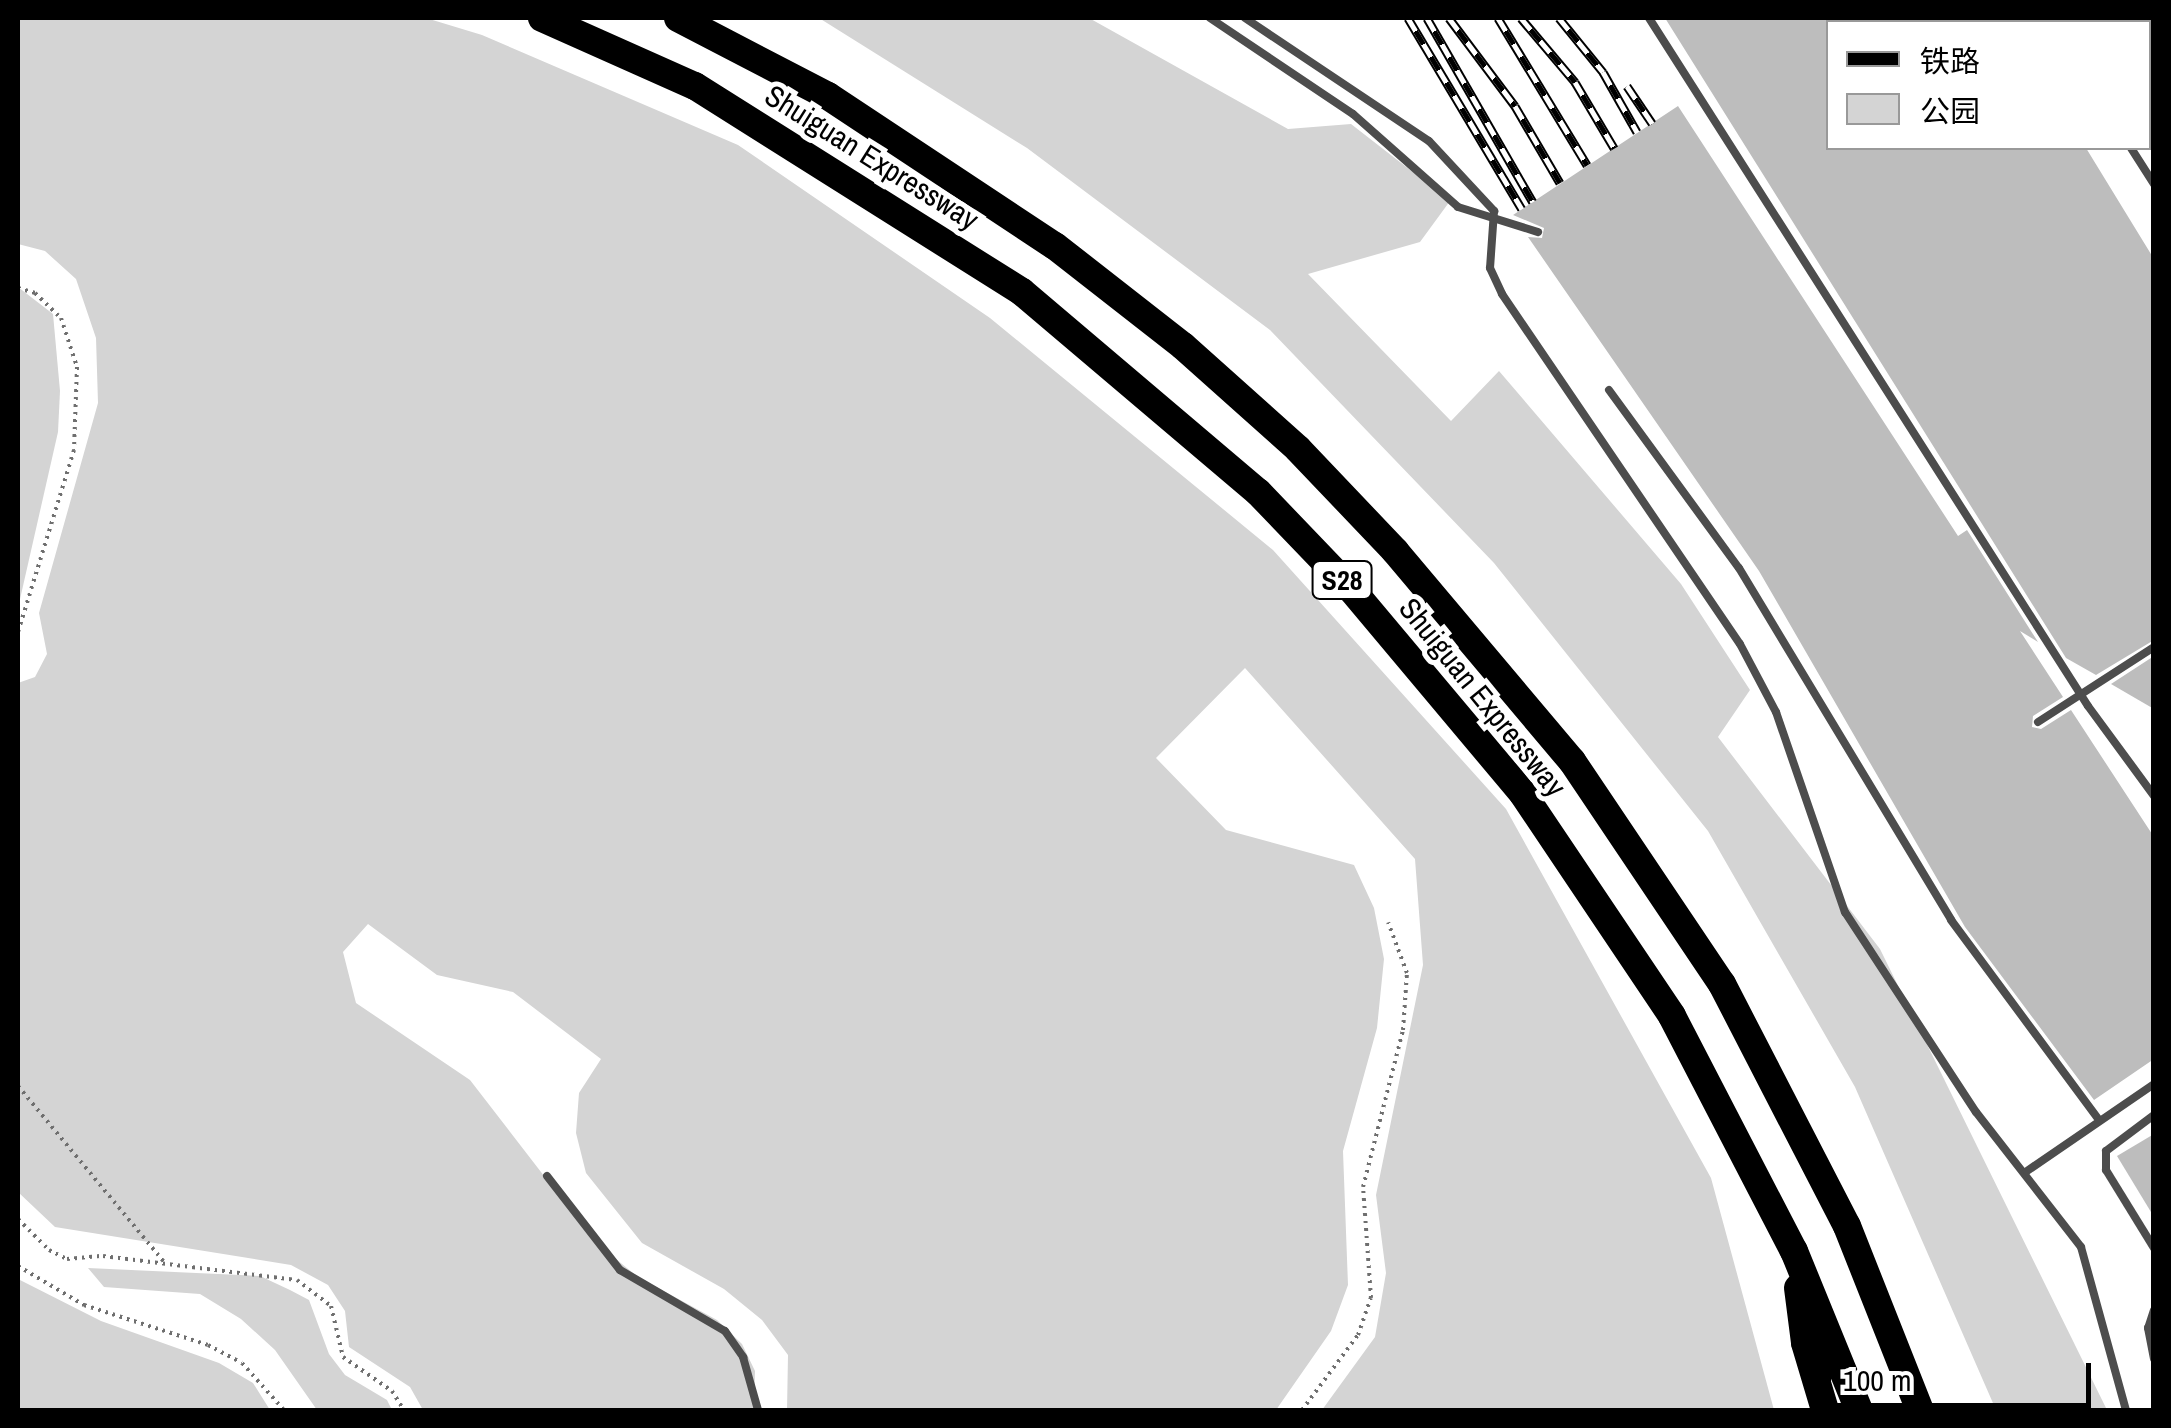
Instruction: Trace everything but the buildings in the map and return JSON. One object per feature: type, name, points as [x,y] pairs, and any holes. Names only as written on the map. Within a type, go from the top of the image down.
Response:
[{"type":"highway","name":"Shuiguan Expressway","points":[[542,18],[695,86],[914,218],[1037,305],[1258,492],[1445,696],[1600,902],[1672,1016],[1794,1251],[1859,1410]]},
{"type":"highway","name":"Shuiguan Expressway","points":[[678,18],[828,96],[1055,246],[1226,385],[1395,551],[1572,761],[1722,984],[1846,1226],[1920,1409]]},
{"type":"highway","points":[[1794,1251],[1805,1344],[1825,1410]]},
{"type":"lane","points":[[1210,18],[1353,114],[1458,207],[1538,232]]},
{"type":"lane","points":[[1244,18],[1428,141],[1494,211],[1490,268],[1502,294],[1740,644],[1776,712],[1845,912],[1976,1112],[2027,1171],[2081,1247],[2126,1410]]},
{"type":"lane","points":[[1649,18],[2088,706],[2154,796]]},
{"type":"lane","points":[[2131,150],[2154,184]]},
{"type":"lane","points":[[1609,390],[1739,568],[1951,920],[2099,1120]]},
{"type":"lane","points":[[2038,722],[2154,647]]},
{"type":"lane","points":[[2027,1171],[2154,1084]]},
{"type":"lane","points":[[2154,1115],[2106,1150],[2106,1170],[2154,1248]]},
{"type":"lane","points":[[547,1176],[620,1270],[725,1331],[744,1358],[758,1410]]},
{"type":"lane","points":[[2154,1310],[2148,1328],[2154,1358]]},
{"type":"path","points":[[18,288],[35,293],[61,318],[77,367],[74,450],[18,632]]},
{"type":"path","points":[[1302,1410],[1358,1335],[1370,1298],[1363,1187],[1403,1030],[1407,973],[1388,922]]},
{"type":"path","points":[[18,1086],[166,1265]]},
{"type":"path","points":[[18,1218],[48,1250],[68,1259],[262,1271],[316,1290],[331,1306],[344,1356],[392,1391],[404,1410]]},
{"type":"path","points":[[18,1266],[84,1305],[225,1354],[262,1381],[284,1410]]},
{"type":"green space","points":[[18,18],[426,18],[482,35],[738,145],[990,318],[1273,550],[1506,809],[1711,1178],[1774,1410],[1322,1410],[1375,1337],[1386,1273],[1376,1195],[1423,965],[1415,859],[1245,668],[1156,758],[1226,830],[1354,865],[1374,908],[1384,959],[1377,1028],[1343,1151],[1348,1285],[1331,1331],[1276,1410],[787,1410],[788,1355],[762,1320],[724,1289],[642,1243],[586,1173],[576,1133],[579,1093],[601,1059],[513,992],[437,975],[368,924],[343,952],[356,1003],[470,1080],[595,1242],[638,1277],[717,1320],[742,1344],[755,1371],[754,1410],[423,1410],[410,1387],[349,1347],[345,1311],[328,1285],[291,1265],[55,1227],[18,1192],[18,683],[35,677],[47,654],[39,613],[98,403],[96,338],[76,279],[45,251],[18,244]]},
{"type":"green space","points":[[819,18],[1089,18],[1288,129],[1351,124],[1450,201],[1420,242],[1308,274],[1451,421],[1499,371],[1681,584],[1750,690],[1718,737],[1880,949],[2107,1410],[1996,1410],[1855,1087],[1708,831],[1494,563],[1270,330],[1027,148]]},
{"type":"green space","points":[[18,287],[53,314],[60,391],[58,432],[18,608]]},
{"type":"green space","points":[[88,1268],[260,1276],[290,1290],[309,1300],[329,1354],[345,1375],[387,1400],[392,1410],[317,1410],[275,1350],[241,1319],[200,1294],[104,1287]]},
{"type":"green space","points":[[18,1279],[101,1321],[219,1363],[253,1383],[270,1410],[18,1410]]},
{"type":"railway","points":[[1408,18],[1522,209]]},
{"type":"railway","points":[[1427,18],[1533,202]]},
{"type":"railway","points":[[1449,18],[1515,106],[1560,183]]},
{"type":"railway","points":[[1498,18],[1587,165]]},
{"type":"railway","points":[[1521,18],[1575,82],[1614,148]]},
{"type":"railway","points":[[1559,18],[1603,72],[1637,132]]},
{"type":"railway","points":[[1627,86],[1652,123]]}]
